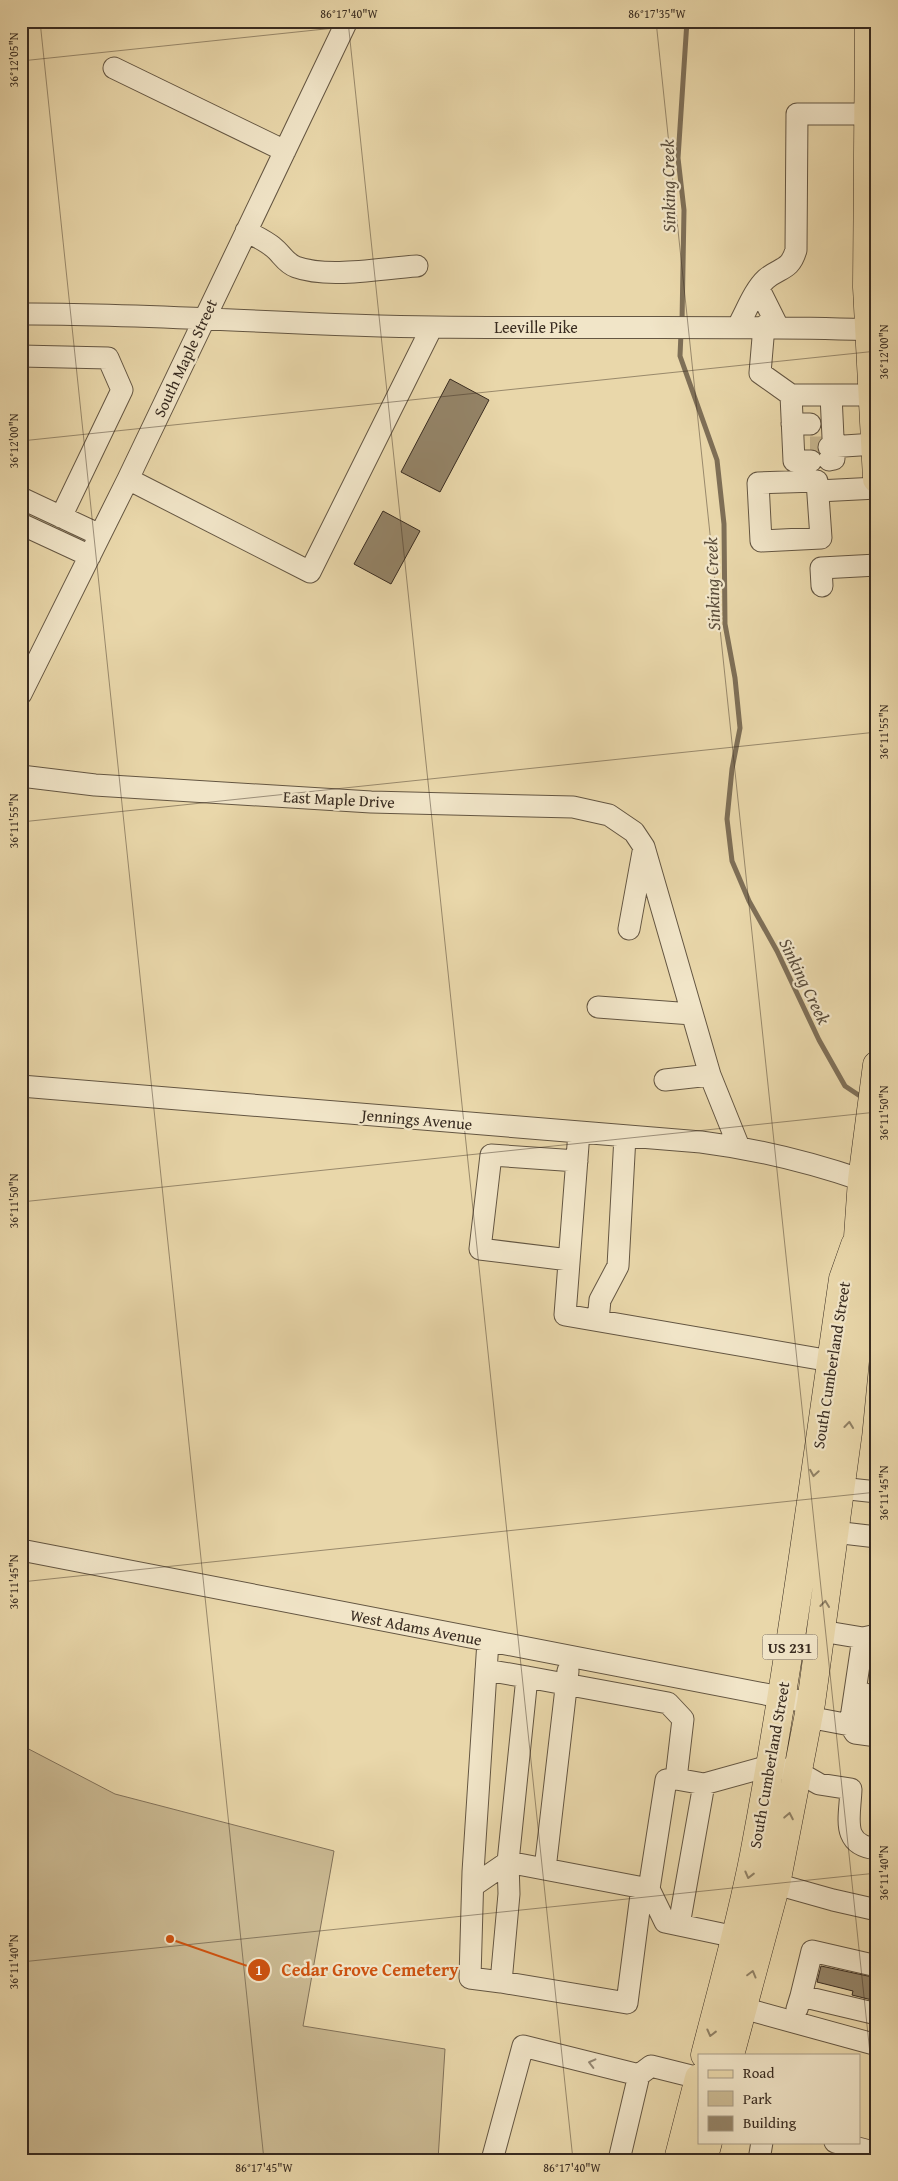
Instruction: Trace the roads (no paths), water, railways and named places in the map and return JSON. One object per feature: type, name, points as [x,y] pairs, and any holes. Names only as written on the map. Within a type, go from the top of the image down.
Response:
[{"type":"main road","points":[[871,38],[868,114],[872,179],[872,395],[877,478]]},
{"type":"main road","name":"South Cumberland Street","points":[[706,2054],[760,1943],[776,1884],[810,1710],[840,1488],[862,1290],[858,1237],[862,1180],[877,1065]]},
{"type":"main road","name":"South Cumberland Street","points":[[730,2054],[730,2005],[734,1936],[753,1857],[781,1698],[843,1279],[858,1237]]},
{"type":"main road","points":[[678,2160],[698,2082]]},
{"type":"main road","points":[[704,2160],[708,2144]]},
{"type":"street","name":"South Maple Street","points":[[21,694],[29,659],[90,556],[203,317],[347,21]]},
{"type":"street","points":[[114,68],[285,151]]},
{"type":"street","points":[[738,326],[766,279],[793,262],[796,250],[797,114],[868,114]]},
{"type":"street","points":[[246,231],[274,247],[286,261],[297,267],[312,270],[339,271],[416,266]]},
{"type":"street","points":[[759,288],[771,327],[760,373],[791,395],[816,424],[818,451]]},
{"type":"street","name":"Leeville Pike","points":[[21,314],[203,317],[432,327],[738,326],[873,329]]},
{"type":"street","points":[[128,479],[310,572],[432,327]]},
{"type":"street","points":[[21,356],[108,358],[122,390],[62,517]]},
{"type":"street","points":[[791,395],[872,395]]},
{"type":"street","points":[[818,451],[816,424],[831,395]]},
{"type":"street","points":[[818,451],[875,444]]},
{"type":"street","points":[[818,491],[877,488]]},
{"type":"street","points":[[21,498],[100,535]]},
{"type":"street","points":[[21,524],[90,556]]},
{"type":"street","points":[[822,586],[820,568],[877,565]]},
{"type":"street","name":"East Maple Drive","points":[[21,776],[95,785],[371,802],[573,807],[609,815],[634,832],[644,847]]},
{"type":"street","points":[[629,929],[644,847]]},
{"type":"street","points":[[644,847],[710,1075],[739,1147]]},
{"type":"street","points":[[598,1007],[692,1014]]},
{"type":"street","points":[[665,1080],[710,1075]]},
{"type":"street","name":"Jennings Avenue","points":[[21,1086],[739,1147],[811,1163],[862,1180]]},
{"type":"street","points":[[579,1132],[565,1315],[831,1361]]},
{"type":"street","points":[[598,1320],[600,1300],[618,1266],[625,1136]]},
{"type":"street","points":[[569,1260],[480,1249],[491,1155],[577,1161]]},
{"type":"street","points":[[840,1488],[877,1492]]},
{"type":"street","points":[[834,1532],[877,1537]]},
{"type":"street","name":"West Adams Avenue","points":[[21,1550],[781,1698],[850,1726],[855,1733],[877,1736]]},
{"type":"street","points":[[821,1631],[866,1641]]},
{"type":"street","points":[[488,1641],[472,1886],[470,1978],[627,2003],[666,1780],[676,1779],[704,1784],[769,1766],[798,1772],[819,1784],[851,1789],[850,1823],[852,1839],[858,1845],[877,1849]]},
{"type":"street","points":[[866,1641],[868,1657],[860,1715],[877,1721]]},
{"type":"street","points":[[850,1726],[866,1641]]},
{"type":"street","points":[[545,1869],[570,1657]]},
{"type":"street","points":[[486,1670],[668,1703],[683,1719],[676,1779]]},
{"type":"street","points":[[668,1703],[672,1676]]},
{"type":"street","points":[[501,1982],[509,1894],[508,1862],[527,1677]]},
{"type":"street","points":[[679,1925],[704,1784]]},
{"type":"street","points":[[472,1886],[508,1862],[646,1888]]},
{"type":"street","points":[[776,1884],[877,1910]]},
{"type":"street","points":[[646,1888],[665,1922],[760,1943]]},
{"type":"street","points":[[793,2023],[812,1951],[877,1966]]},
{"type":"street","points":[[801,1996],[877,2014]]},
{"type":"street","points":[[730,2005],[877,2045]]},
{"type":"street","points":[[492,2160],[523,2046],[639,2075]]},
{"type":"street","points":[[619,2160],[639,2075],[651,2066],[698,2078]]},
{"type":"street","points":[[759,2160],[762,2144]]},
{"type":"street","points":[[843,2144],[877,2153]]},
{"type":"waterway","name":"Sinking Creek","points":[[682,322],[684,210],[678,158],[687,21]]},
{"type":"waterway","name":"Sinking Creek","points":[[681,333],[680,356],[717,460],[724,524],[725,624],[735,678],[740,728],[732,769],[727,819],[732,861],[749,901],[777,951],[819,1040],[845,1086],[863,1098]]},
{"type":"tunnel","points":[[810,447],[829,447]]},
{"type":"place","name":"Cedar Grove Cemetery","points":[[170,1939]]}]
